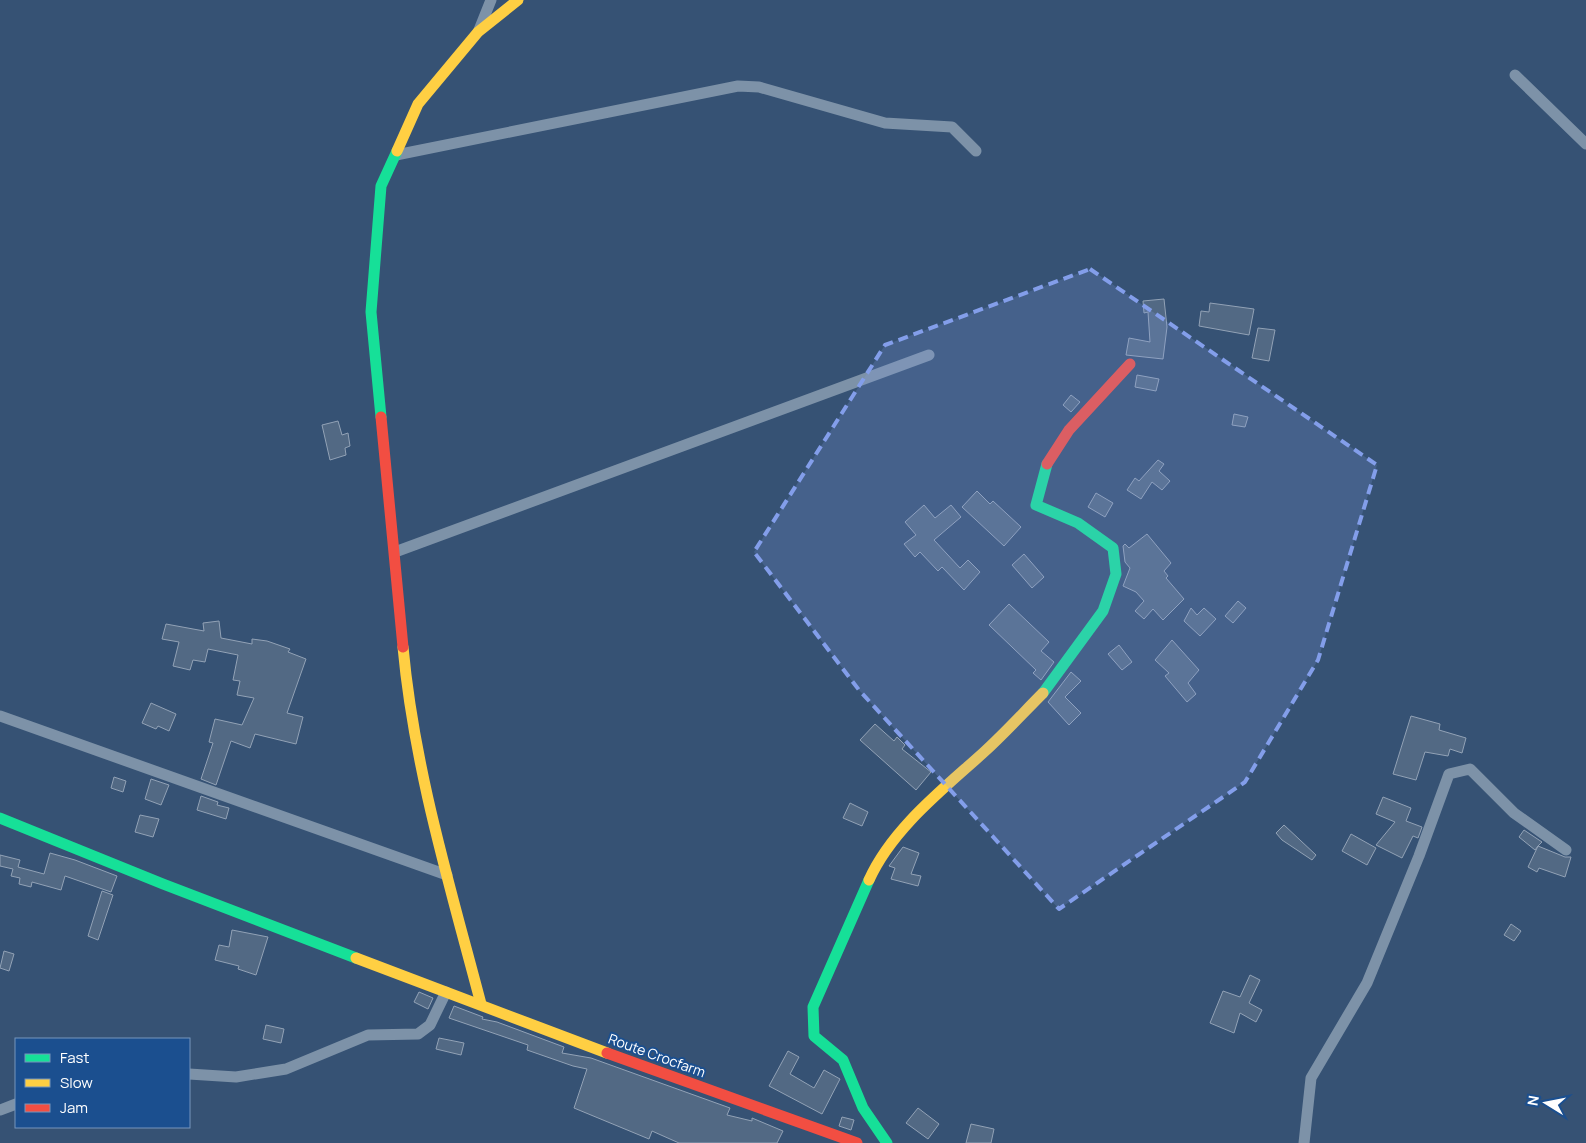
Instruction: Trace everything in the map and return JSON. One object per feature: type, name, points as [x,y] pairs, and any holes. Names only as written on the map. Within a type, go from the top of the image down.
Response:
[{"type":"street","points":[[478,32],[492,0]]},
{"type":"street","points":[[481,1004],[434,827],[407,690],[371,312],[381,186],[418,104],[478,32],[518,0]]},
{"type":"street","points":[[1515,75],[1586,144]]},
{"type":"street","points":[[396,155],[738,86],[760,88],[885,123],[952,128],[976,151]]},
{"type":"street","points":[[394,552],[929,355]]},
{"type":"street","points":[[887,1143],[864,1108],[843,1060],[814,1036],[813,1007],[876,864],[928,800],[984,752],[1046,690],[1103,612],[1116,574],[1113,548],[1078,523],[1036,505],[1038,488],[1052,455],[1086,411],[1130,364]]},
{"type":"street","points":[[0,716],[447,875]]},
{"type":"street","points":[[1304,1143],[1311,1078],[1366,983],[1419,856],[1449,774],[1470,769],[1514,813],[1566,850]]},
{"type":"street","name":"Route Crocfarm","points":[[0,818],[163,884],[446,992],[658,1072],[857,1143]]},
{"type":"street","points":[[190,1074],[236,1077],[286,1069],[368,1035],[418,1034],[430,1025],[446,992]]},
{"type":"street","points":[[0,1110],[15,1104]]},
{"type":"highlighted area","points":[[1090,269],[1377,465],[1318,660],[1245,782],[1059,909],[859,690],[754,552],[885,345]]},
{"type":"building","points":[[1164,299],[1167,327],[1163,359],[1126,355],[1129,338],[1150,342],[1148,312],[1144,313],[1143,301]]},
{"type":"building","points":[[1210,303],[1254,309],[1249,335],[1199,326],[1201,311],[1209,312]]},
{"type":"building","points":[[1258,328],[1275,330],[1269,361],[1252,358]]},
{"type":"building","points":[[1137,375],[1159,379],[1156,391],[1135,387]]},
{"type":"building","points":[[1071,395],[1080,402],[1071,412],[1063,405]]},
{"type":"building","points":[[1234,414],[1248,417],[1245,427],[1232,425]]},
{"type":"building","points":[[338,421],[342,435],[348,433],[350,446],[345,448],[346,455],[330,460],[322,425]]},
{"type":"building","points":[[1158,460],[1164,464],[1159,471],[1170,481],[1162,490],[1152,482],[1141,499],[1127,490],[1135,478],[1139,481]]},
{"type":"building","points":[[977,491],[990,504],[993,501],[1021,527],[1004,546],[962,507]]},
{"type":"building","points":[[1096,493],[1113,503],[1105,517],[1088,507]]},
{"type":"building","points":[[924,505],[935,518],[951,505],[961,517],[934,540],[960,568],[968,560],[980,572],[964,590],[942,567],[938,571],[920,552],[915,557],[904,544],[916,535],[905,522]]},
{"type":"building","points":[[1147,534],[1171,563],[1164,571],[1168,576],[1166,578],[1184,599],[1163,620],[1153,609],[1144,619],[1135,611],[1144,601],[1136,592],[1123,586],[1130,568],[1125,562],[1123,546],[1125,544],[1129,548]]},
{"type":"building","points":[[1024,554],[1044,577],[1032,588],[1012,565]]},
{"type":"building","points":[[1238,601],[1246,608],[1233,623],[1225,616]]},
{"type":"building","points":[[1009,604],[1049,642],[1041,651],[1054,662],[1041,680],[1033,673],[1036,670],[989,625]]},
{"type":"building","points":[[1191,608],[1197,615],[1204,608],[1216,619],[1200,636],[1184,621]]},
{"type":"building","points":[[219,621],[221,638],[252,644],[252,639],[267,641],[290,649],[288,652],[306,659],[287,713],[303,717],[296,744],[255,734],[250,748],[231,741],[216,785],[201,779],[213,743],[209,742],[215,719],[242,725],[254,698],[237,695],[240,681],[233,680],[238,655],[208,649],[205,662],[193,660],[190,670],[173,666],[179,642],[162,639],[166,624],[204,631],[203,623]]},
{"type":"building","points":[[1172,640],[1199,670],[1188,683],[1196,694],[1187,702],[1165,676],[1169,673],[1155,660]]},
{"type":"building","points":[[1119,645],[1132,662],[1122,670],[1108,654]]},
{"type":"building","points":[[1071,672],[1081,681],[1065,697],[1081,713],[1069,725],[1048,702]]},
{"type":"building","points":[[151,703],[176,714],[169,731],[158,726],[156,729],[142,723]]},
{"type":"building","points":[[1411,716],[1440,724],[1439,730],[1466,738],[1462,753],[1450,749],[1448,756],[1425,752],[1416,780],[1393,774]]},
{"type":"building","points":[[875,724],[894,741],[897,737],[905,745],[902,749],[931,772],[916,790],[860,740]]},
{"type":"building","points":[[114,777],[126,781],[123,792],[111,788]]},
{"type":"building","points":[[151,779],[169,785],[161,805],[145,799]]},
{"type":"building","points":[[201,796],[218,802],[217,805],[229,808],[226,819],[197,810]]},
{"type":"building","points":[[1383,797],[1411,808],[1406,821],[1422,827],[1418,838],[1413,836],[1402,858],[1376,845],[1395,822],[1376,814]]},
{"type":"building","points":[[850,803],[868,812],[862,826],[843,818]]},
{"type":"building","points":[[140,815],[159,819],[153,837],[135,832]]},
{"type":"building","points":[[1284,825],[1316,855],[1312,860],[1282,840],[1276,833]]},
{"type":"building","points":[[1524,830],[1542,842],[1535,850],[1519,837]]},
{"type":"building","points":[[1351,834],[1376,848],[1367,865],[1342,851]]},
{"type":"building","points":[[1538,846],[1565,857],[1571,857],[1565,877],[1539,868],[1537,872],[1528,867]]},
{"type":"building","points":[[903,847],[919,853],[911,874],[921,876],[918,886],[891,879],[895,868],[889,866]]},
{"type":"building","points":[[50,853],[117,876],[111,892],[65,876],[61,890],[32,882],[31,887],[19,884],[20,878],[11,876],[13,869],[0,866],[0,855],[20,860],[18,867],[44,874]]},
{"type":"building","points":[[102,891],[113,895],[98,940],[88,936]]},
{"type":"building","points":[[1511,924],[1521,931],[1514,941],[1504,935]]},
{"type":"building","points":[[232,930],[268,937],[256,975],[238,969],[239,966],[215,960],[219,945],[229,947]]},
{"type":"building","points":[[4,951],[14,954],[9,971],[0,968]]},
{"type":"building","points":[[1250,975],[1260,980],[1249,1003],[1262,1010],[1256,1022],[1240,1013],[1234,1033],[1210,1023],[1223,991],[1240,997]]},
{"type":"building","points":[[419,992],[433,998],[428,1009],[414,1002]]},
{"type":"building","points":[[454,1006],[483,1017],[482,1019],[497,1022],[564,1047],[562,1053],[591,1058],[730,1108],[727,1115],[752,1121],[752,1118],[783,1131],[777,1143],[679,1143],[652,1131],[649,1139],[574,1108],[587,1069],[527,1050],[528,1045],[449,1018]]},
{"type":"building","points":[[266,1025],[284,1029],[281,1043],[263,1039]]},
{"type":"building","points":[[439,1038],[464,1043],[461,1055],[436,1049]]},
{"type":"building","points":[[788,1051],[799,1057],[790,1074],[814,1088],[824,1070],[840,1079],[822,1114],[769,1086]]},
{"type":"building","points":[[918,1108],[939,1124],[928,1139],[906,1123]]},
{"type":"building","points":[[842,1117],[854,1120],[851,1130],[839,1126]]},
{"type":"building","points":[[971,1124],[994,1129],[991,1143],[966,1143]]},
{"type":"traffic: fast","points":[[381,417],[371,312],[381,186],[397,151]]},
{"type":"traffic: fast","points":[[1043,693],[1103,611],[1116,574],[1113,548],[1078,523],[1036,505],[1047,464]]},
{"type":"traffic: fast","points":[[0,818],[163,884],[356,958]]},
{"type":"traffic: fast","points":[[869,880],[813,1007],[814,1036],[843,1060],[863,1108],[887,1143]]},
{"type":"traffic: slow","points":[[397,151],[418,104],[478,32],[518,0]]},
{"type":"traffic: slow","points":[[403,647],[408,692],[424,782],[434,827],[481,1004]]},
{"type":"traffic: slow","points":[[869,880],[879,861],[904,827],[983,753],[1043,693]]},
{"type":"traffic: slow","points":[[356,958],[607,1053]]},
{"type":"traffic: jam","points":[[1047,464],[1069,430],[1130,364]]},
{"type":"traffic: jam","points":[[381,417],[403,647]]},
{"type":"traffic: jam","points":[[607,1053],[857,1143]]}]
